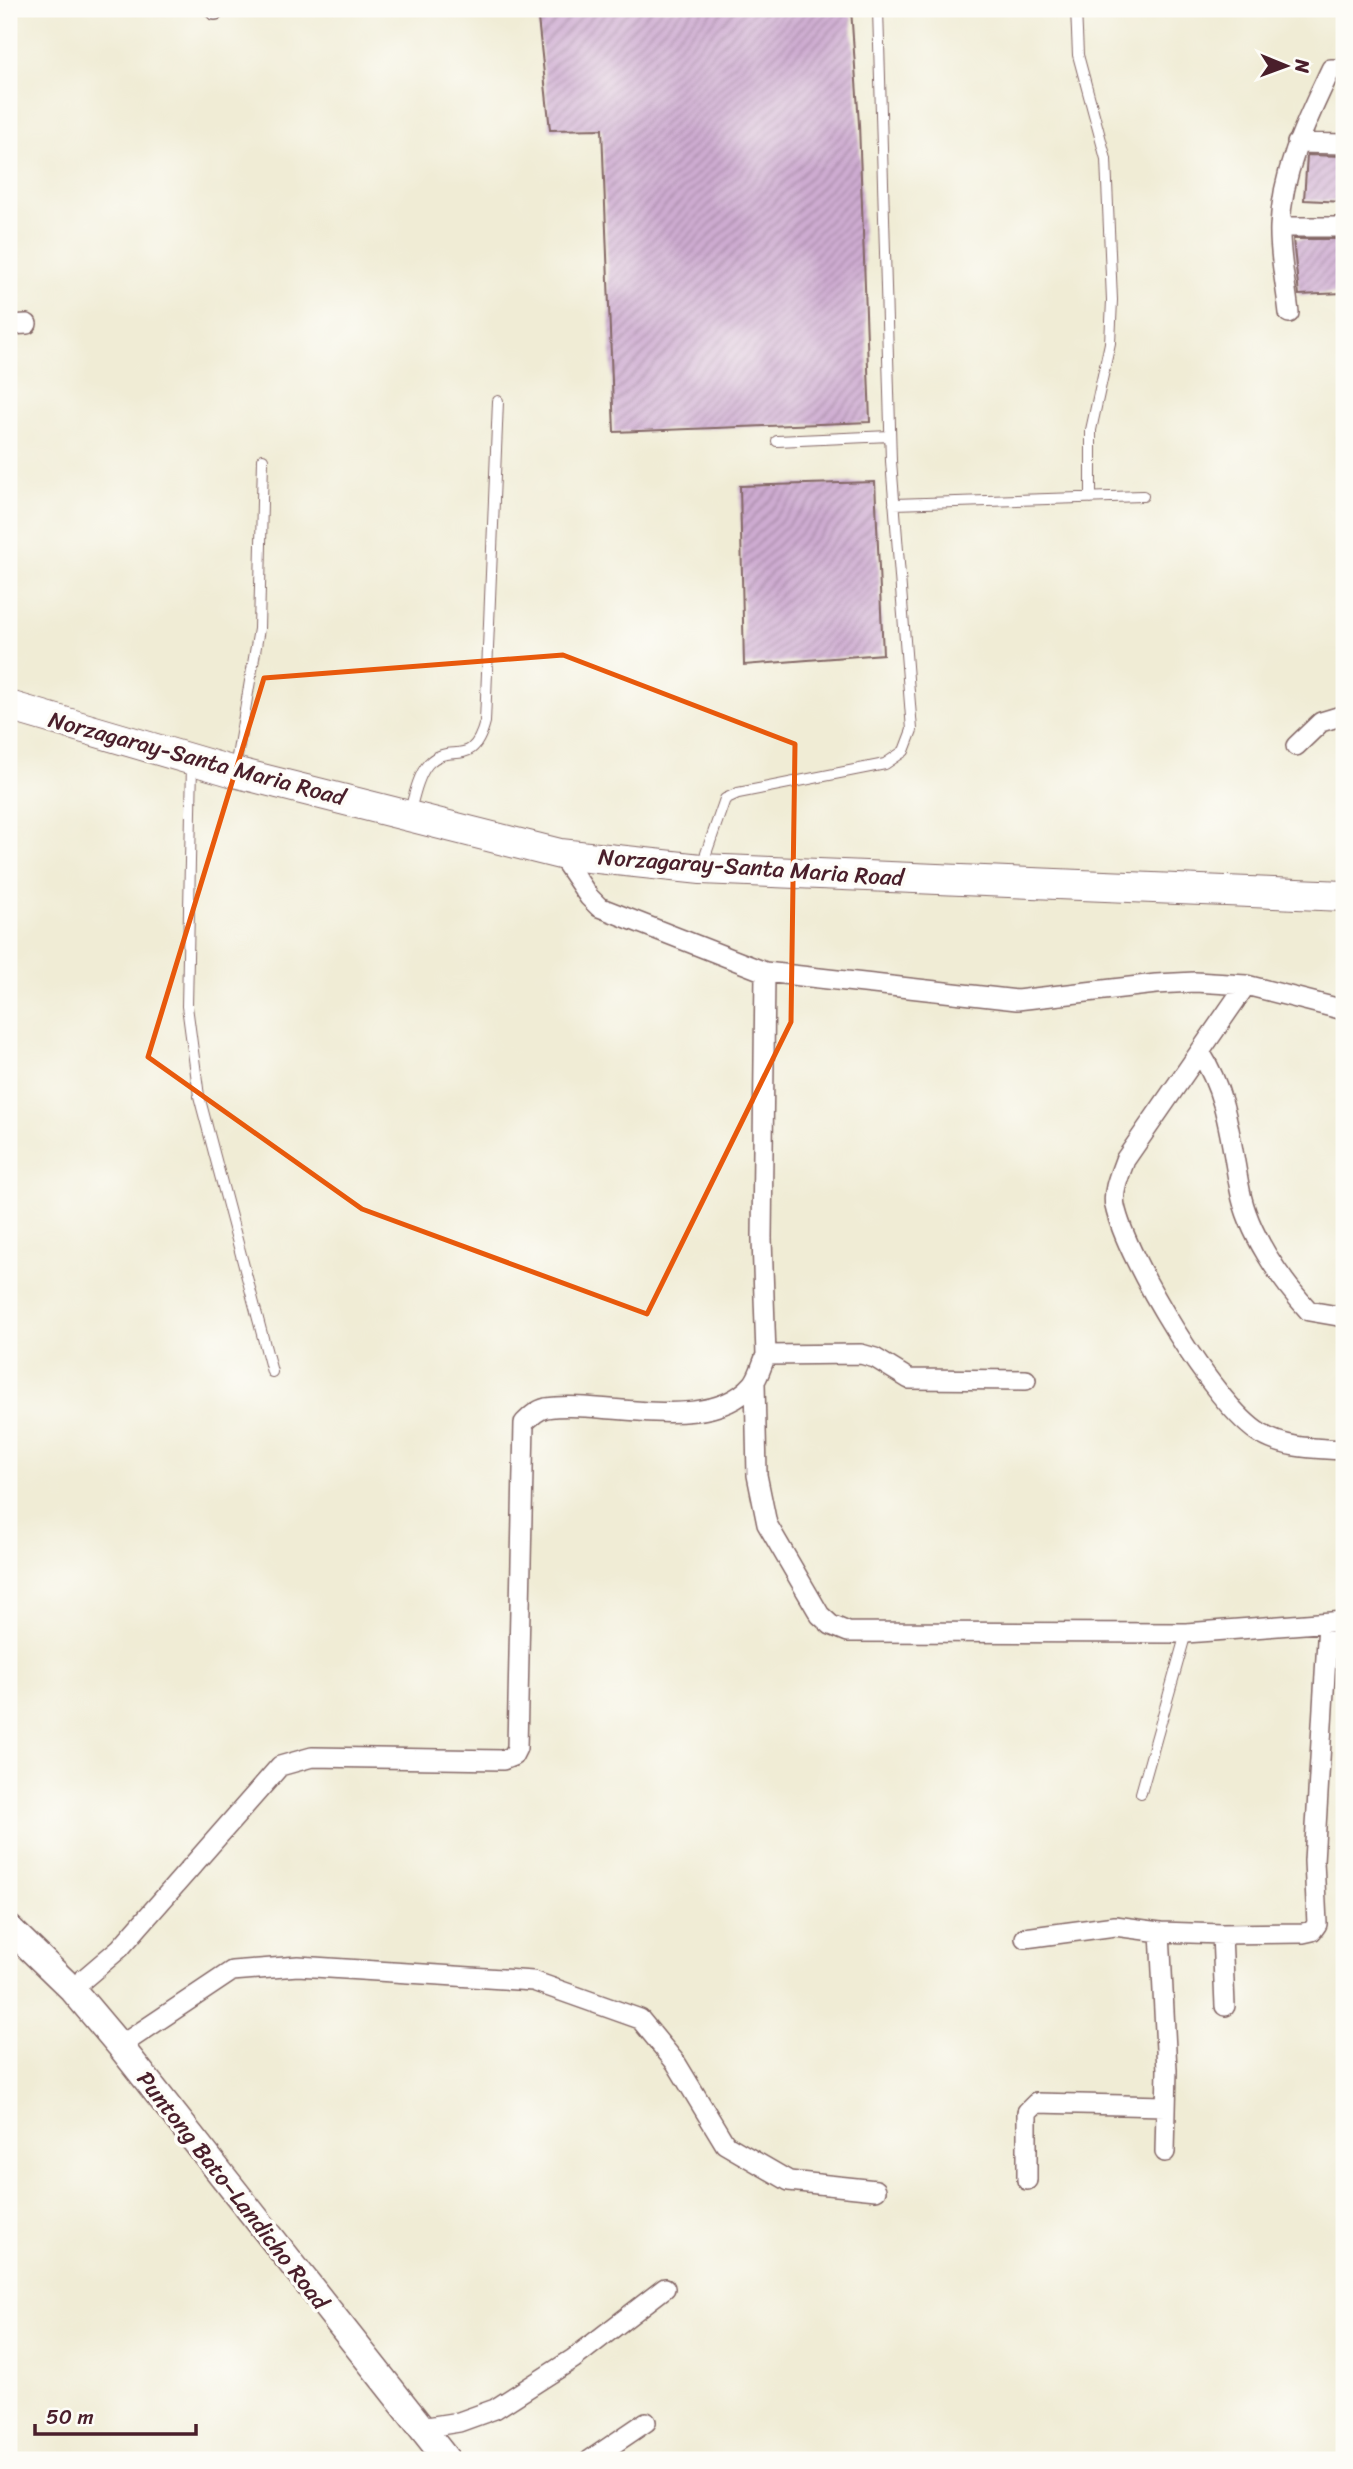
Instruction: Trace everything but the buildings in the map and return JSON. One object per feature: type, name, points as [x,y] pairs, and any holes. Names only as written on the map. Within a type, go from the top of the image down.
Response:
[{"type":"main road","name":"Norzagaray-Santa Maria Road","points":[[9,706],[234,772],[410,814],[560,854],[701,869],[1344,896]]},
{"type":"main road","name":"Puntong Bato–Landicho Road","points":[[9,1928],[72,1989],[120,2046],[447,2460]]},
{"type":"street","points":[[1289,313],[1280,227],[1289,167],[1297,143],[1331,69],[1344,69]]},
{"type":"street","points":[[1297,143],[1344,144]]},
{"type":"street","points":[[1280,227],[1344,227]]},
{"type":"street","points":[[1296,746],[1321,722],[1344,715]]},
{"type":"street","points":[[560,854],[599,908],[765,972],[1017,1000],[1182,983],[1262,986],[1344,1010]]},
{"type":"street","points":[[765,972],[762,1239],[766,1355],[755,1383],[757,1475],[767,1524],[820,1615],[831,1625],[848,1632],[1186,1633],[1336,1622],[1314,1861],[1317,1924],[1312,1931],[1222,1934],[1160,1932],[1115,1926],[1025,1938]]},
{"type":"street","points":[[1246,985],[1125,1160],[1117,1181],[1114,1205],[1147,1284],[1207,1378],[1240,1418],[1275,1441],[1344,1450]]},
{"type":"street","points":[[1200,1052],[1219,1089],[1234,1145],[1240,1191],[1246,1211],[1265,1248],[1309,1311],[1344,1317]]},
{"type":"street","points":[[766,1355],[861,1354],[875,1358],[909,1379],[1026,1380]]},
{"type":"street","points":[[72,1989],[120,1948],[280,1766],[312,1757],[503,1760],[513,1756],[517,1748],[524,1423],[534,1413],[544,1408],[681,1412],[706,1409],[734,1401],[755,1383]]},
{"type":"street","points":[[1160,1932],[1166,2048],[1165,2152]]},
{"type":"street","points":[[1222,1934],[1225,2006]]},
{"type":"street","points":[[120,2046],[232,1971],[298,1966],[533,1981],[640,2019],[676,2063],[725,2144],[789,2181],[876,2190]]},
{"type":"street","points":[[1027,2180],[1027,2112],[1036,2103],[1165,2106]]},
{"type":"street","points":[[421,2428],[459,2422],[495,2409],[573,2359],[665,2288]]},
{"type":"street","points":[[590,2460],[646,2422]]},
{"type":"lane","points":[[701,869],[724,799],[738,793],[885,764],[904,751],[912,730],[890,436],[878,9]]},
{"type":"lane","points":[[1076,9],[1078,55],[1106,159],[1112,300],[1110,343],[1091,430],[1091,498]]},
{"type":"lane","points":[[410,814],[415,791],[427,765],[438,757],[472,749],[480,742],[485,722],[498,401]]},
{"type":"lane","points":[[777,441],[890,436]]},
{"type":"lane","points":[[234,772],[259,629],[263,459]]},
{"type":"lane","points":[[894,504],[1143,496]]},
{"type":"lane","points":[[192,760],[187,1006],[199,1096],[272,1372]]},
{"type":"lane","points":[[1141,1793],[1186,1633]]},
{"type":"highlighted area","points":[[563,655],[795,744],[791,1022],[647,1314],[362,1209],[148,1057],[264,678]]}]
